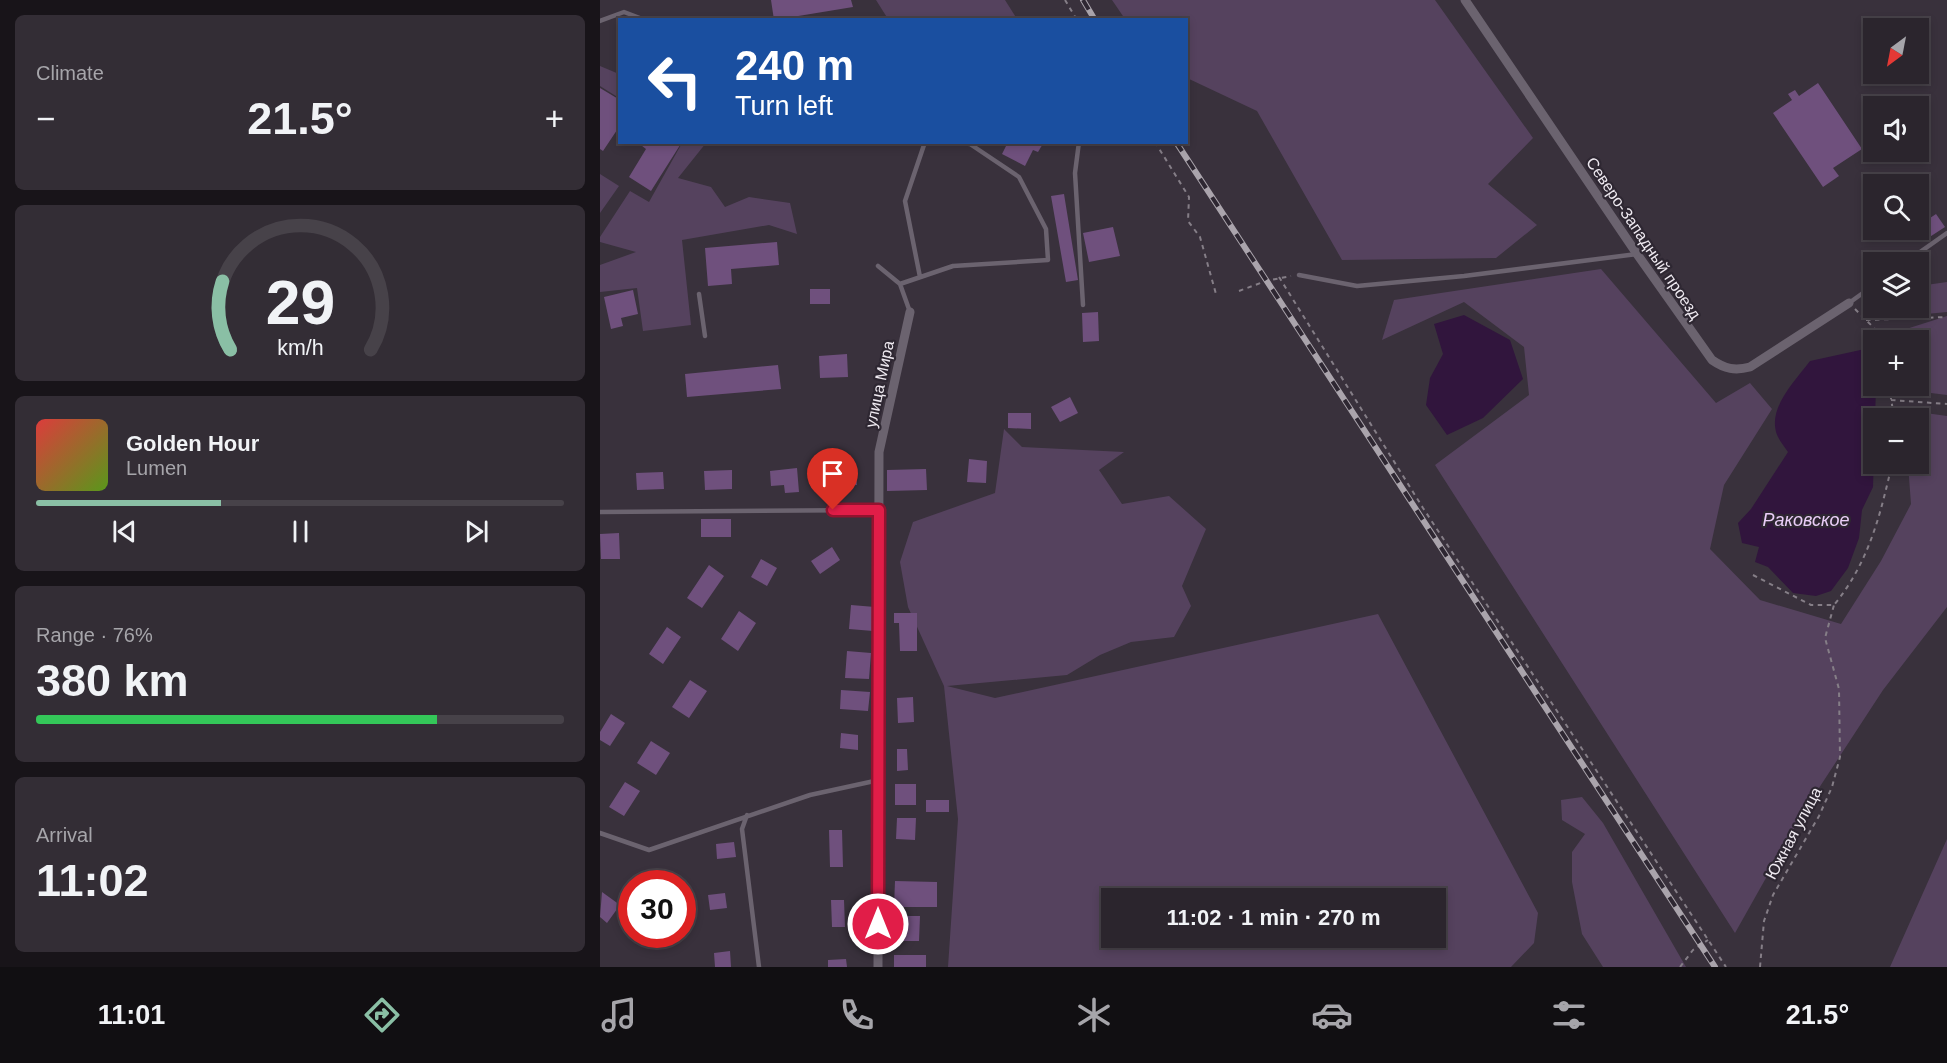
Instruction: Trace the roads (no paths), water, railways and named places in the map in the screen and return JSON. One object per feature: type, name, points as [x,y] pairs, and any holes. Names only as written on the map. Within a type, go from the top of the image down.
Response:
[{"type":"street","name":"Северо-Западный проезд","points":[[1465,0],[1637,254],[1712,360],[1730,369],[1750,367],[1848,303]]},
{"type":"street","name":"улица Мира","points":[[878,967],[879,452],[910,312]]},
{"type":"lane","points":[[600,21],[624,12],[640,18]]},
{"type":"lane","points":[[920,277],[905,201],[924,144]]},
{"type":"lane","points":[[900,284],[953,266],[1048,260],[1046,229],[1019,177],[970,144]]},
{"type":"lane","points":[[1079,144],[1075,173],[1083,305]]},
{"type":"lane","points":[[1920,252],[1947,233]]},
{"type":"lane","points":[[1299,275],[1357,286],[1464,276],[1637,254]]},
{"type":"lane","points":[[878,266],[900,284],[910,312]]},
{"type":"lane","points":[[1848,303],[1863,293]]},
{"type":"lane","points":[[699,294],[705,336]]},
{"type":"lane","points":[[600,512],[879,510]]},
{"type":"lane","points":[[600,833],[649,850],[810,795],[879,780]]},
{"type":"lane","points":[[747,815],[742,829],[759,967]]},
{"type":"water","points":[[1464,315],[1510,340],[1523,379],[1483,418],[1447,435],[1426,405],[1430,378],[1443,354],[1434,324]]},
{"type":"water","name":"Раковское","points":[[1863,349],[1863,396],[1876,396],[1875,408],[1863,408],[1863,474],[1873,474],[1873,487],[1862,510],[1859,538],[1848,568],[1831,591],[1816,596],[1793,593],[1768,567],[1755,562],[1759,547],[1742,543],[1738,523],[1751,509],[1788,452],[1776,432],[1776,413],[1785,394],[1810,361]]},
{"type":"railway","points":[[1083,0],[1094,18]]},
{"type":"railway","points":[[1177,144],[1715,967]]}]
